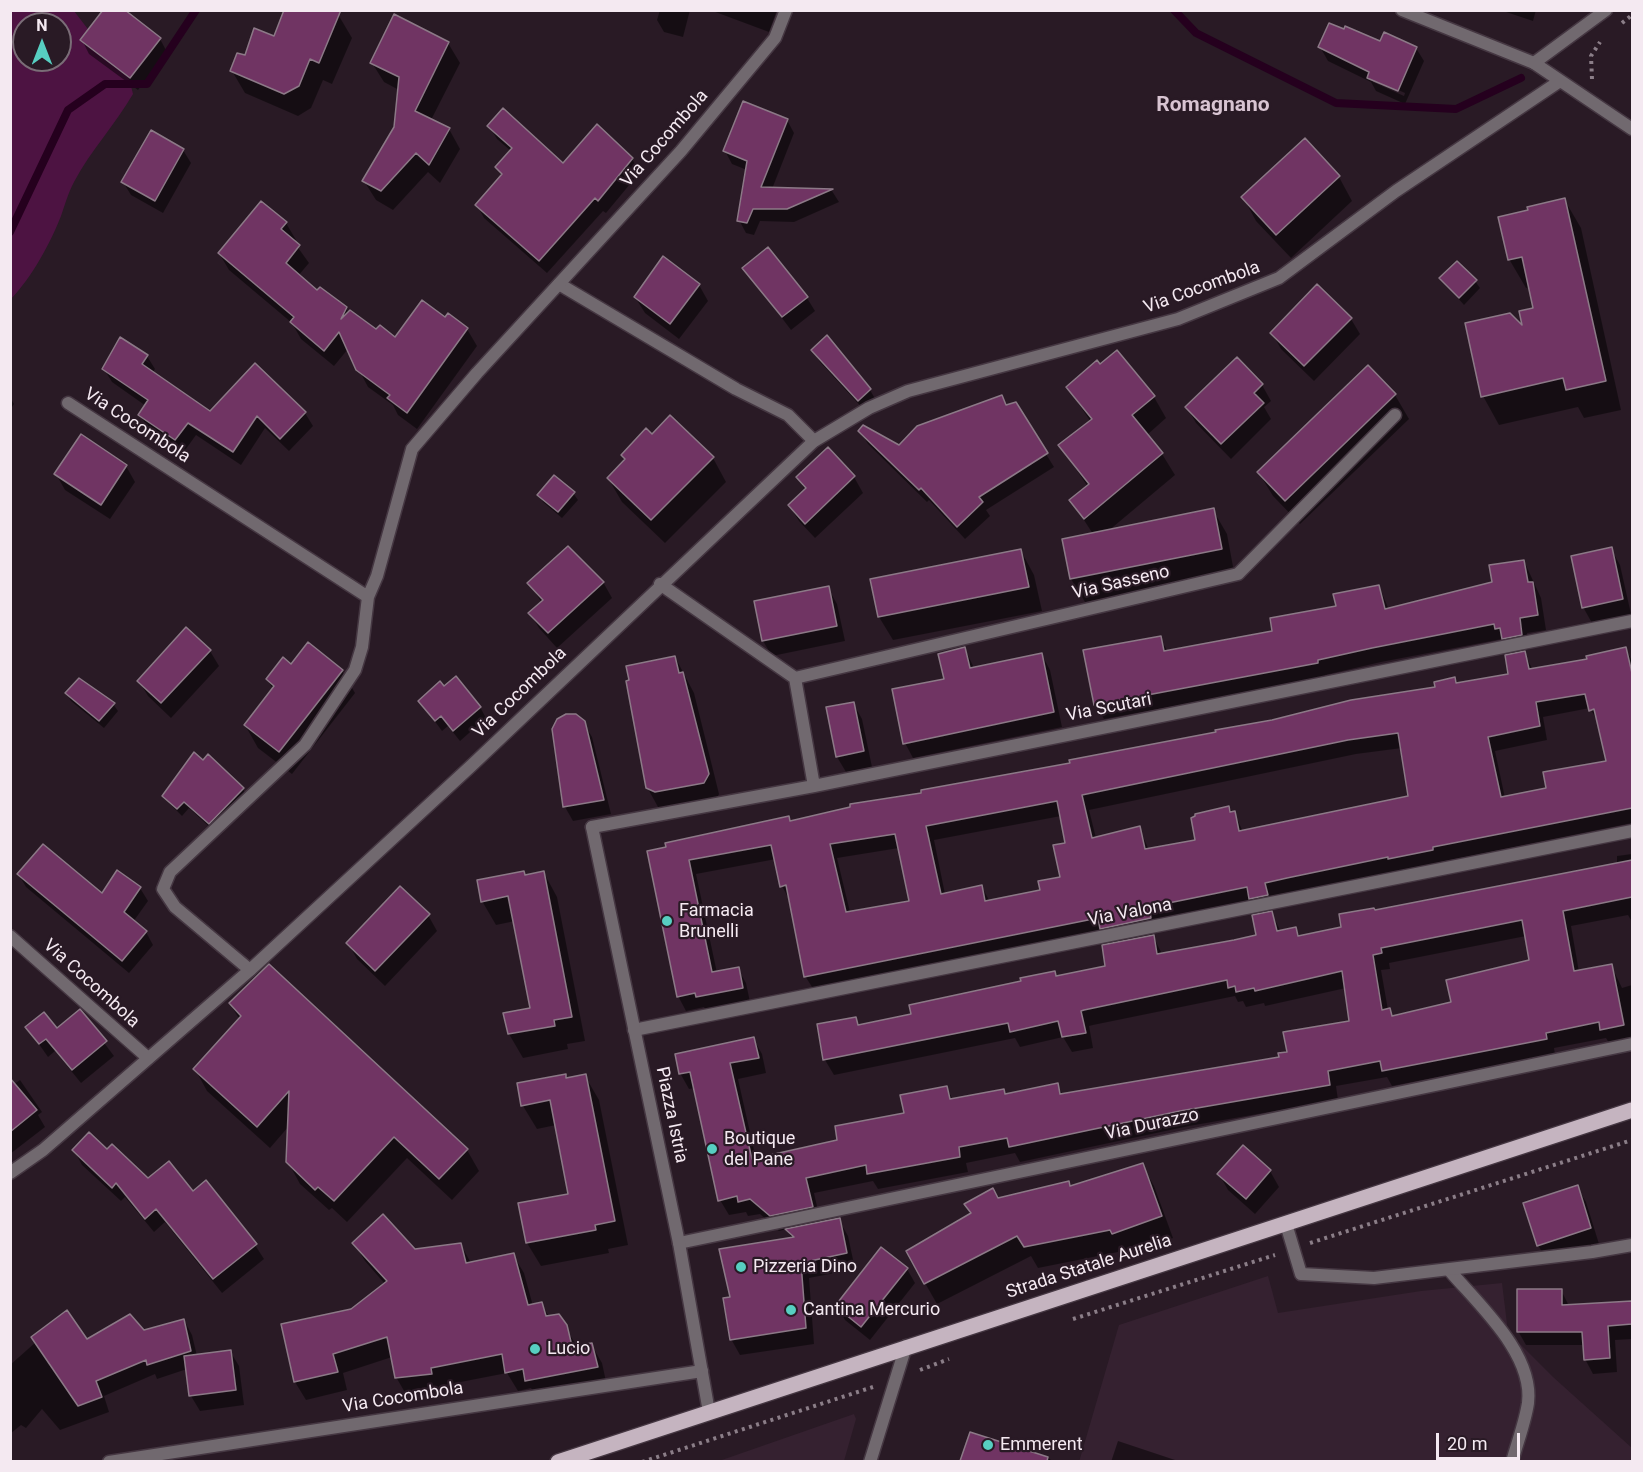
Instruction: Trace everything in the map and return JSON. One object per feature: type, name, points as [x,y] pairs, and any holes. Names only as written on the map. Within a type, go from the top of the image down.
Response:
[{"type":"main road","name":"Strada Statale Aurelia","points":[[558,1461],[1632,1110]]},
{"type":"street","name":"Via Cocombola","points":[[250,970],[175,907],[163,889],[170,872],[305,745],[355,670],[362,647],[369,597],[378,576],[412,449],[477,373],[681,152],[775,39],[786,10]]},
{"type":"street","points":[[1402,10],[1534,63],[1632,129]]},
{"type":"street","points":[[1534,63],[1606,10]]},
{"type":"street","name":"Via Cocombola","points":[[10,1173],[42,1150],[250,970],[471,766],[660,584],[814,441],[869,408],[908,391],[1178,319],[1279,278],[1396,191],[1560,81]]},
{"type":"street","points":[[558,284],[736,389],[788,415],[814,441]]},
{"type":"street","name":"Via Cocombola","points":[[68,403],[369,597]]},
{"type":"street","name":"Via Sasseno","points":[[795,678],[1238,574],[1395,415]]},
{"type":"street","points":[[660,584],[795,678],[814,786]]},
{"type":"street","name":"Via Scutari","points":[[592,826],[814,786],[1632,621]]},
{"type":"street","name":"Piazza Istria","points":[[592,826],[679,1243],[710,1412]]},
{"type":"street","name":"Via Valona","points":[[634,1030],[1632,831]]},
{"type":"street","name":"Via Cocombola","points":[[10,936],[148,1058]]},
{"type":"street","name":"Via Durazzo","points":[[679,1243],[1632,1044]]},
{"type":"street","points":[[1286,1224],[1301,1274],[1374,1278],[1592,1252],[1632,1245]]},
{"type":"street","points":[[1450,1270],[1498,1327],[1524,1365],[1528,1402],[1512,1461]]},
{"type":"street","points":[[870,1461],[906,1346]]},
{"type":"street","name":"Via Cocombola","points":[[109,1461],[702,1371]]},
{"type":"path","points":[[1616,28],[1632,15]]},
{"type":"path","points":[[1586,99],[1594,88],[1590,69],[1591,56],[1607,35]]},
{"type":"path","points":[[1068,1320],[1632,1140]]},
{"type":"path","points":[[642,1461],[894,1380],[958,1356]]},
{"type":"shaded area","points":[[11,11],[74,11],[94,37],[124,58],[133,94],[81,170],[70,190],[52,238],[26,281],[11,299]]},
{"type":"shaded area","points":[[1268,1276],[1278,1313],[1421,1291],[1502,1283],[1508,1332],[1553,1377],[1632,1448],[1632,1462],[1079,1462],[1119,1325]]},
{"type":"shaded area","points":[[854,1414],[856,1419],[844,1461],[719,1461]]},
{"type":"building","points":[[103,10],[125,10],[161,38],[130,78],[80,40]]},
{"type":"building","points":[[284,10],[341,10],[319,63],[310,59],[299,86],[284,94],[230,71],[237,53],[245,55],[254,28],[274,36]]},
{"type":"building","points":[[394,14],[449,42],[415,111],[450,128],[429,165],[416,153],[381,191],[362,181],[394,127],[399,77],[370,63]]},
{"type":"building","points":[[1329,23],[1344,29],[1345,26],[1380,41],[1384,32],[1417,47],[1398,91],[1367,78],[1369,72],[1318,47]]},
{"type":"building","points":[[743,101],[788,119],[761,187],[833,189],[787,209],[753,209],[747,223],[737,221],[747,161],[723,151]]},
{"type":"building","points":[[503,108],[563,163],[597,124],[633,158],[598,201],[595,198],[539,261],[475,205],[502,174],[495,167],[512,148],[487,126]]},
{"type":"building","points":[[151,130],[184,149],[155,201],[121,182]]},
{"type":"building","points":[[1305,138],[1340,176],[1276,235],[1241,197]]},
{"type":"building","points":[[1565,198],[1606,381],[1566,390],[1563,378],[1481,397],[1465,323],[1510,313],[1522,325],[1519,311],[1533,308],[1522,257],[1508,260],[1498,217]]},
{"type":"building","points":[[261,201],[287,222],[281,229],[300,245],[286,263],[317,290],[320,287],[347,307],[341,319],[350,310],[376,329],[380,325],[395,337],[422,300],[445,317],[448,313],[468,328],[407,413],[387,398],[390,395],[356,370],[339,332],[324,351],[290,322],[294,317],[218,253]]},
{"type":"building","points":[[768,247],[808,297],[782,317],[742,268]]},
{"type":"building","points":[[663,256],[700,284],[670,324],[634,297]]},
{"type":"building","points":[[1457,261],[1477,280],[1459,298],[1439,278]]},
{"type":"building","points":[[1317,284],[1352,318],[1304,366],[1270,333]]},
{"type":"building","points":[[827,335],[871,389],[858,401],[811,350]]},
{"type":"building","points":[[120,337],[148,355],[142,364],[210,411],[255,363],[306,412],[280,439],[257,416],[233,452],[188,423],[175,440],[138,415],[148,400],[102,369]]},
{"type":"building","points":[[1117,350],[1155,396],[1132,415],[1163,453],[1084,519],[1069,500],[1089,484],[1058,445],[1092,419],[1066,387],[1097,360],[1100,364]]},
{"type":"building","points":[[1237,357],[1263,384],[1254,393],[1264,403],[1221,444],[1185,407]]},
{"type":"building","points":[[1368,365],[1396,394],[1285,501],[1257,472]]},
{"type":"building","points":[[1002,395],[1006,405],[1016,402],[1048,453],[979,497],[983,502],[957,527],[921,488],[919,490],[858,431],[863,425],[899,445],[917,426]]},
{"type":"building","points":[[670,415],[714,457],[651,520],[607,478],[625,459],[621,455],[646,428],[652,434]]},
{"type":"building","points":[[81,434],[127,465],[101,505],[54,474]]},
{"type":"building","points":[[828,447],[855,476],[805,524],[788,505],[806,488],[796,477]]},
{"type":"building","points":[[554,475],[575,492],[558,512],[537,495]]},
{"type":"building","points":[[1214,508],[1222,549],[1070,579],[1062,539]]},
{"type":"building","points":[[568,546],[604,582],[548,633],[528,613],[543,600],[527,583]]},
{"type":"building","points":[[1612,547],[1623,599],[1582,608],[1571,556]]},
{"type":"building","points":[[1021,549],[1029,587],[878,617],[870,579]]},
{"type":"building","points":[[1524,560],[1528,582],[1533,582],[1538,615],[1520,618],[1522,635],[1502,639],[1500,628],[1495,629],[1494,624],[1372,648],[1318,660],[1318,663],[1094,705],[1083,650],[1161,636],[1164,651],[1272,631],[1270,618],[1336,606],[1333,594],[1379,585],[1385,609],[1492,582],[1489,565]]},
{"type":"building","points":[[829,586],[837,626],[762,641],[754,601]]},
{"type":"building","points":[[186,627],[211,650],[161,703],[137,681]]},
{"type":"building","points":[[308,642],[343,670],[279,752],[244,725],[274,686],[266,679],[283,657],[291,664]]},
{"type":"building","points":[[965,647],[970,668],[1042,653],[1054,712],[903,744],[892,689],[944,679],[938,654]]},
{"type":"building","points":[[1626,647],[1632,673],[1632,808],[1265,883],[1268,895],[1249,899],[1247,887],[1149,907],[1151,918],[1100,929],[1098,918],[804,977],[786,885],[780,887],[771,845],[689,860],[712,972],[739,967],[743,988],[696,997],[695,993],[677,997],[647,851],[666,847],[665,843],[789,816],[790,821],[850,807],[850,804],[921,793],[921,790],[1070,763],[1069,760],[1216,732],[1215,730],[1272,720],[1351,700],[1435,687],[1434,682],[1455,677],[1456,683],[1508,674],[1505,655],[1525,651],[1529,669],[1587,659],[1586,656]],"holes":[[[1585,694],[1589,711],[1594,709],[1606,761],[1543,772],[1546,788],[1501,797],[1488,737],[1540,726],[1536,702]],[[1398,733],[1408,796],[1239,831],[1235,811],[1230,812],[1229,806],[1195,814],[1191,818],[1195,840],[1145,849],[1140,826],[1092,838],[1082,795],[1348,740]],[[1057,801],[1065,843],[1053,845],[1060,877],[1038,881],[1040,890],[985,901],[982,885],[941,894],[926,826]],[[895,834],[909,901],[846,912],[830,844]]]},
{"type":"building","points":[[675,656],[679,673],[683,672],[709,774],[704,783],[655,792],[646,788],[626,681],[629,680],[626,666]]},
{"type":"building","points":[[456,676],[481,707],[453,731],[441,716],[435,721],[418,701],[440,681],[444,686]]},
{"type":"building","points":[[79,678],[115,703],[99,721],[65,693]]},
{"type":"building","points":[[854,702],[864,751],[836,757],[826,707]]},
{"type":"building","points":[[566,714],[576,714],[585,721],[604,800],[563,807],[552,729],[557,719]]},
{"type":"building","points":[[194,752],[203,760],[208,754],[244,788],[209,824],[184,802],[177,809],[162,796]]},
{"type":"building","points":[[43,844],[102,893],[117,870],[141,887],[124,912],[147,931],[122,961],[17,874]]},
{"type":"building","points":[[1632,860],[1632,897],[1563,911],[1574,971],[1612,964],[1624,1025],[1600,1030],[1599,1022],[1546,1033],[1547,1039],[1382,1071],[1380,1061],[1328,1071],[1330,1085],[1180,1111],[1009,1147],[1007,1138],[959,1147],[960,1157],[867,1174],[866,1165],[806,1178],[813,1207],[770,1216],[750,1199],[738,1202],[737,1196],[718,1201],[690,1072],[679,1074],[675,1054],[754,1037],[759,1058],[730,1063],[752,1159],[837,1140],[835,1126],[904,1113],[900,1095],[947,1086],[950,1099],[1004,1089],[1005,1094],[1058,1083],[1060,1094],[1279,1057],[1278,1053],[1287,1052],[1283,1032],[1349,1021],[1342,971],[1255,991],[1254,988],[1236,992],[1235,986],[1228,988],[1227,980],[1084,1010],[1081,1011],[1086,1033],[1062,1037],[1058,1021],[1010,1032],[1008,1023],[823,1060],[817,1024],[856,1017],[858,1025],[911,1014],[909,1005],[1021,981],[1020,978],[1055,971],[1056,976],[1105,966],[1102,945],[1154,935],[1157,954],[1234,940],[1256,935],[1252,915],[1272,911],[1277,931],[1296,927],[1298,936],[1341,927],[1339,914],[1374,908],[1375,910]],"holes":[[[1522,920],[1529,960],[1446,980],[1451,1002],[1392,1016],[1390,1008],[1382,1010],[1373,955],[1382,953],[1381,948]]]},
{"type":"building","points":[[524,871],[525,875],[544,871],[572,1017],[554,1020],[555,1026],[508,1034],[503,1013],[530,1008],[508,896],[481,902],[477,880]]},
{"type":"building","points":[[400,886],[430,914],[375,971],[346,943]]},
{"type":"building","points":[[269,964],[468,1149],[439,1179],[394,1137],[334,1201],[318,1187],[315,1190],[286,1162],[289,1091],[257,1127],[193,1069],[241,1016],[229,1003]]},
{"type":"building","points":[[80,1009],[107,1041],[72,1070],[46,1039],[39,1044],[25,1027],[44,1012],[57,1028]]},
{"type":"building","points":[[566,1074],[566,1078],[586,1074],[615,1221],[595,1225],[596,1230],[526,1243],[518,1203],[568,1194],[550,1100],[521,1106],[517,1083]]},
{"type":"building","points":[[10,1078],[37,1110],[10,1132]]},
{"type":"building","points":[[89,1132],[107,1149],[112,1144],[148,1178],[169,1161],[193,1191],[206,1180],[257,1244],[213,1279],[156,1209],[145,1219],[116,1183],[112,1188],[72,1150]]},
{"type":"building","points":[[1243,1145],[1271,1170],[1246,1199],[1217,1174]]},
{"type":"building","points":[[1143,1163],[1162,1216],[1112,1234],[1110,1230],[1024,1247],[1017,1236],[924,1284],[906,1251],[971,1213],[964,1204],[993,1188],[998,1198],[1069,1181],[1070,1186]]},
{"type":"building","points":[[1578,1185],[1591,1228],[1537,1246],[1523,1203]]},
{"type":"building","points":[[383,1214],[415,1249],[461,1243],[466,1263],[514,1253],[528,1305],[542,1302],[546,1316],[559,1314],[567,1325],[572,1346],[592,1343],[598,1367],[525,1381],[523,1369],[505,1373],[502,1354],[431,1368],[432,1374],[395,1378],[387,1337],[333,1354],[338,1372],[294,1382],[281,1324],[351,1309],[387,1281],[352,1243]]},
{"type":"building","points":[[840,1218],[847,1253],[801,1263],[806,1328],[730,1340],[723,1298],[730,1297],[719,1249],[794,1237],[785,1229]]},
{"type":"building","points":[[881,1247],[908,1268],[861,1327],[835,1306]]},
{"type":"building","points":[[1517,1289],[1562,1289],[1562,1305],[1632,1301],[1632,1324],[1608,1326],[1610,1358],[1584,1360],[1582,1332],[1517,1332]]},
{"type":"building","points":[[67,1310],[87,1339],[130,1314],[144,1330],[184,1319],[191,1351],[147,1365],[146,1360],[96,1381],[102,1397],[78,1406],[31,1337]]},
{"type":"building","points":[[231,1350],[236,1390],[189,1396],[184,1356]]},
{"type":"building","name":"Emmerent","points":[[970,1432],[1048,1457],[1047,1461],[960,1461]]},
{"type":"waterway","points":[[10,232],[68,110],[105,84],[147,84],[196,10]]},
{"type":"waterway","points":[[1174,10],[1196,33],[1336,103],[1456,109],[1521,78]]},
{"type":"place","name":"Farmacia Brunelli","points":[[667,921]]},
{"type":"place","name":"Boutique del Pane","points":[[712,1149]]},
{"type":"place","name":"Pizzeria Dino","points":[[741,1267]]},
{"type":"place","name":"Cantina Mercurio","points":[[791,1310]]},
{"type":"place","name":"Lucio","points":[[535,1349]]},
{"type":"place","name":"Emmerent","points":[[988,1445]]},
{"type":"district","name":"Romagnano","points":[[1213,106]]}]
